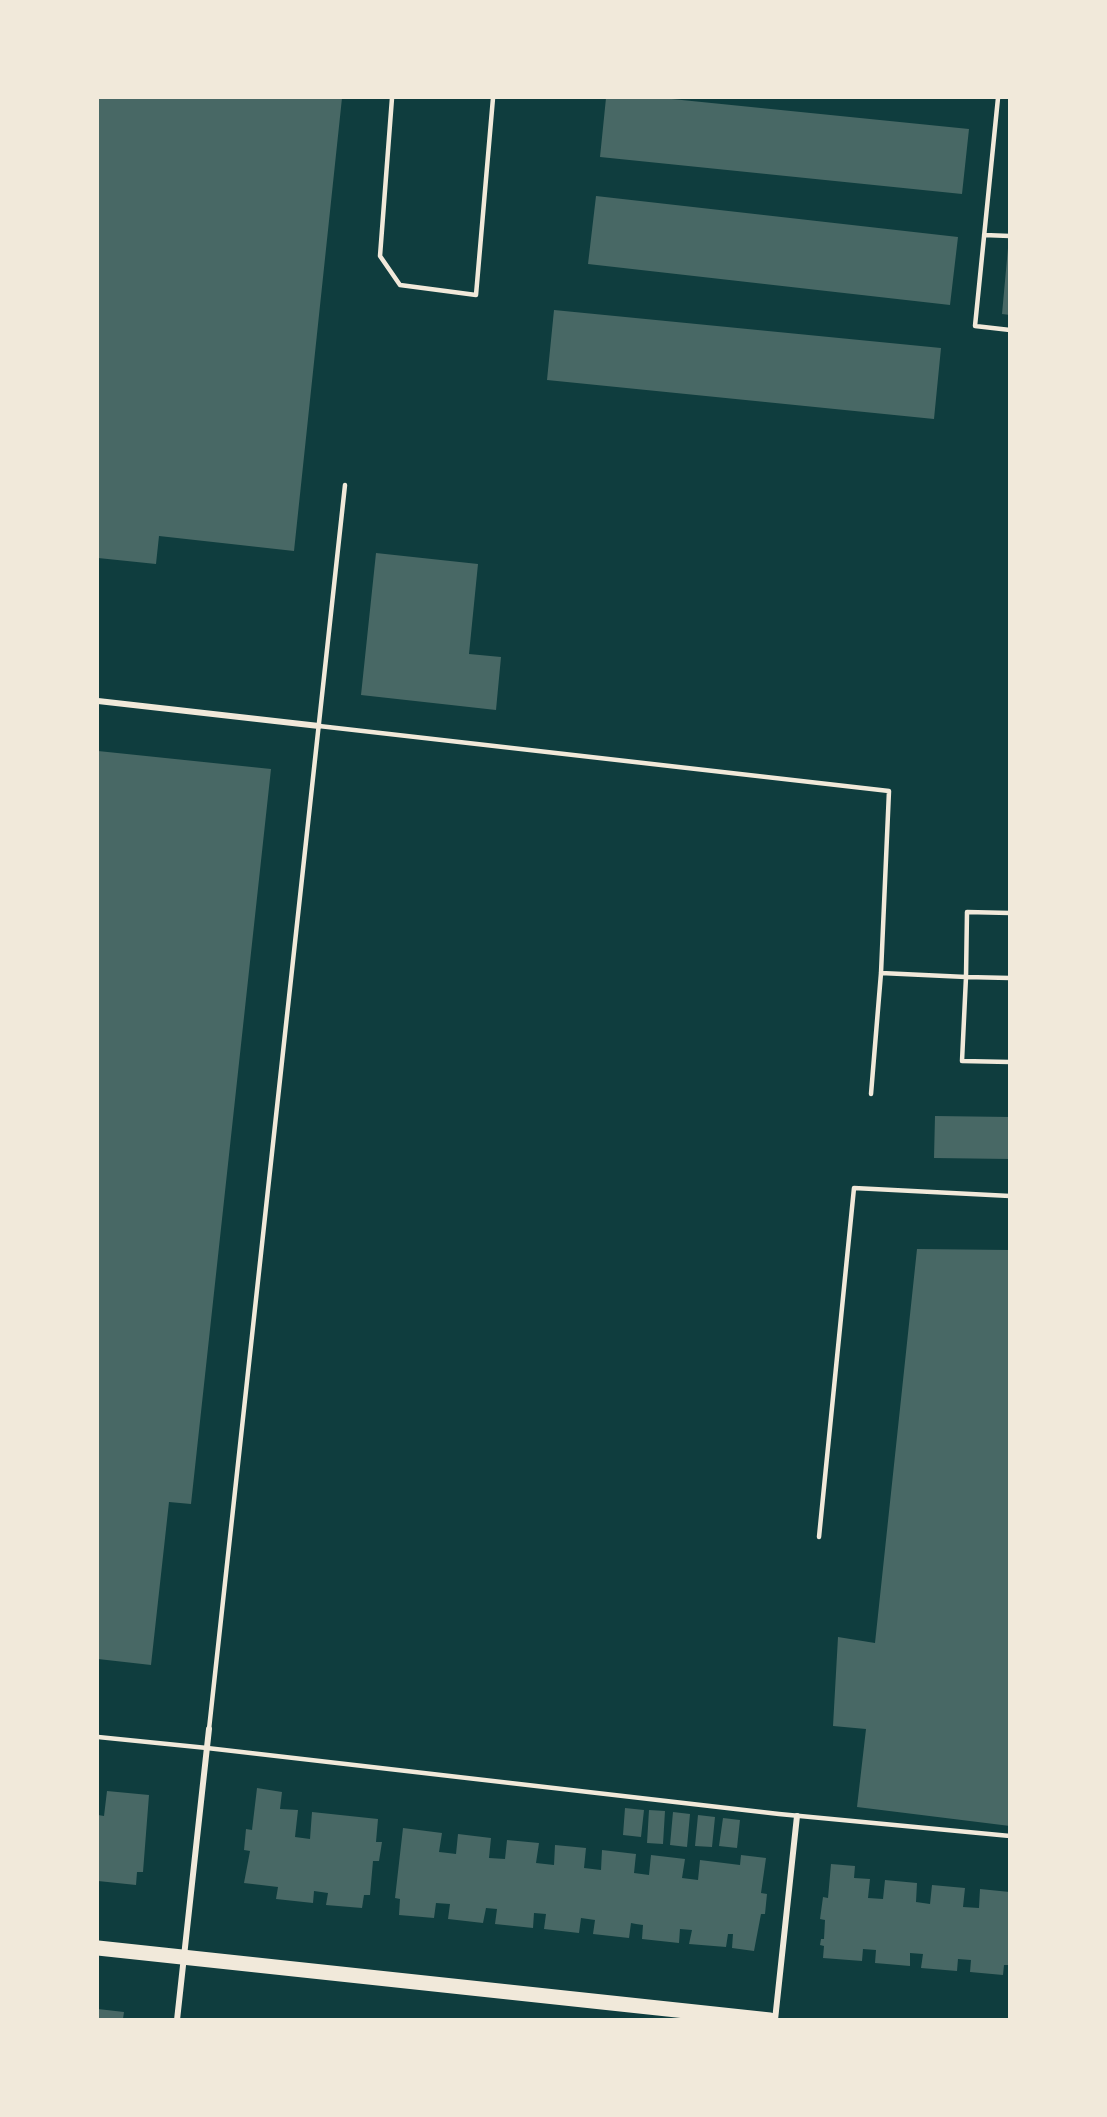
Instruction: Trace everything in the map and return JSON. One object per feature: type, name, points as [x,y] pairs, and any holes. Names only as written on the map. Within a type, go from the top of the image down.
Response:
[{"type":"main road","points":[[98,1948],[770,2019]]},
{"type":"street","points":[[98,701],[319,726]]},
{"type":"street","points":[[177,2019],[209,1729]]},
{"type":"street","points":[[775,2019],[797,1816]]},
{"type":"lane","points":[[392,98],[380,256],[400,285],[476,295],[493,98]]},
{"type":"lane","points":[[998,98],[975,326],[1010,330]]},
{"type":"lane","points":[[984,235],[1010,236]]},
{"type":"lane","points":[[209,1729],[345,485]]},
{"type":"lane","points":[[319,726],[889,791],[881,973],[871,1094]]},
{"type":"lane","points":[[1010,913],[967,912],[962,1061],[1010,1062]]},
{"type":"lane","points":[[881,973],[1010,978]]},
{"type":"lane","points":[[819,1538],[854,1188],[1010,1196]]},
{"type":"lane","points":[[98,1737],[797,1816],[1010,1836]]},
{"type":"building","points":[[98,98],[342,98],[294,551],[159,536],[156,564],[98,558]]},
{"type":"building","points":[[606,98],[662,98],[969,129],[962,194],[600,157]]},
{"type":"building","points":[[596,196],[958,237],[950,305],[588,264]]},
{"type":"building","points":[[1008,248],[1010,248],[1010,315],[1002,314]]},
{"type":"building","points":[[554,310],[941,348],[934,419],[547,380]]},
{"type":"building","points":[[376,553],[478,564],[469,654],[501,657],[496,710],[361,695]]},
{"type":"building","points":[[98,751],[271,769],[191,1504],[169,1502],[151,1665],[98,1659]]},
{"type":"building","points":[[935,1116],[1010,1117],[1010,1159],[934,1158]]},
{"type":"building","points":[[917,1249],[1010,1250],[1010,1826],[857,1807],[866,1729],[833,1726],[838,1637],[875,1643]]},
{"type":"building","points":[[257,1788],[282,1792],[280,1809],[298,1810],[295,1837],[310,1839],[312,1812],[378,1819],[376,1842],[382,1842],[379,1861],[373,1861],[370,1895],[364,1895],[362,1908],[326,1905],[328,1893],[314,1891],[313,1903],[276,1899],[278,1887],[244,1883],[250,1851],[244,1850],[246,1829],[252,1830]]},
{"type":"building","points":[[107,1791],[149,1795],[143,1872],[137,1872],[136,1885],[98,1881],[98,1815],[104,1816]]},
{"type":"building","points":[[625,1808],[644,1810],[641,1837],[623,1835]]},
{"type":"building","points":[[649,1810],[665,1811],[663,1844],[647,1843]]},
{"type":"building","points":[[673,1812],[690,1814],[687,1847],[670,1845]]},
{"type":"building","points":[[698,1815],[715,1817],[712,1847],[695,1846]]},
{"type":"building","points":[[723,1818],[740,1820],[737,1848],[719,1846]]},
{"type":"building","points":[[403,1828],[442,1833],[439,1852],[456,1854],[458,1834],[491,1838],[489,1858],[505,1859],[507,1840],[539,1843],[536,1863],[554,1865],[555,1845],[586,1848],[584,1868],[601,1870],[602,1850],[636,1854],[634,1873],[649,1875],[651,1855],[685,1859],[682,1878],[698,1880],[700,1860],[740,1865],[741,1855],[766,1858],[761,1893],[767,1894],[765,1914],[761,1914],[754,1951],[732,1948],[733,1934],[728,1934],[726,1947],[689,1944],[692,1930],[680,1929],[679,1943],[642,1939],[643,1925],[631,1923],[629,1938],[593,1934],[595,1920],[581,1918],[579,1933],[544,1929],[546,1914],[534,1913],[533,1928],[495,1924],[497,1909],[486,1908],[483,1923],[448,1919],[450,1904],[436,1903],[434,1918],[399,1915],[400,1899],[395,1898]]},
{"type":"building","points":[[831,1864],[855,1866],[854,1878],[870,1879],[868,1898],[883,1899],[885,1880],[917,1883],[916,1902],[930,1904],[932,1885],[965,1888],[963,1907],[979,1908],[980,1889],[1010,1892],[1010,1965],[1004,1965],[1003,1975],[970,1972],[971,1960],[958,1959],[957,1971],[921,1968],[923,1954],[910,1953],[910,1966],[875,1963],[876,1950],[863,1949],[862,1961],[823,1958],[824,1946],[820,1945],[821,1939],[824,1939],[825,1920],[820,1919],[823,1897],[828,1898]]},
{"type":"building","points":[[98,2009],[124,2012],[123,2019],[98,2019]]}]
